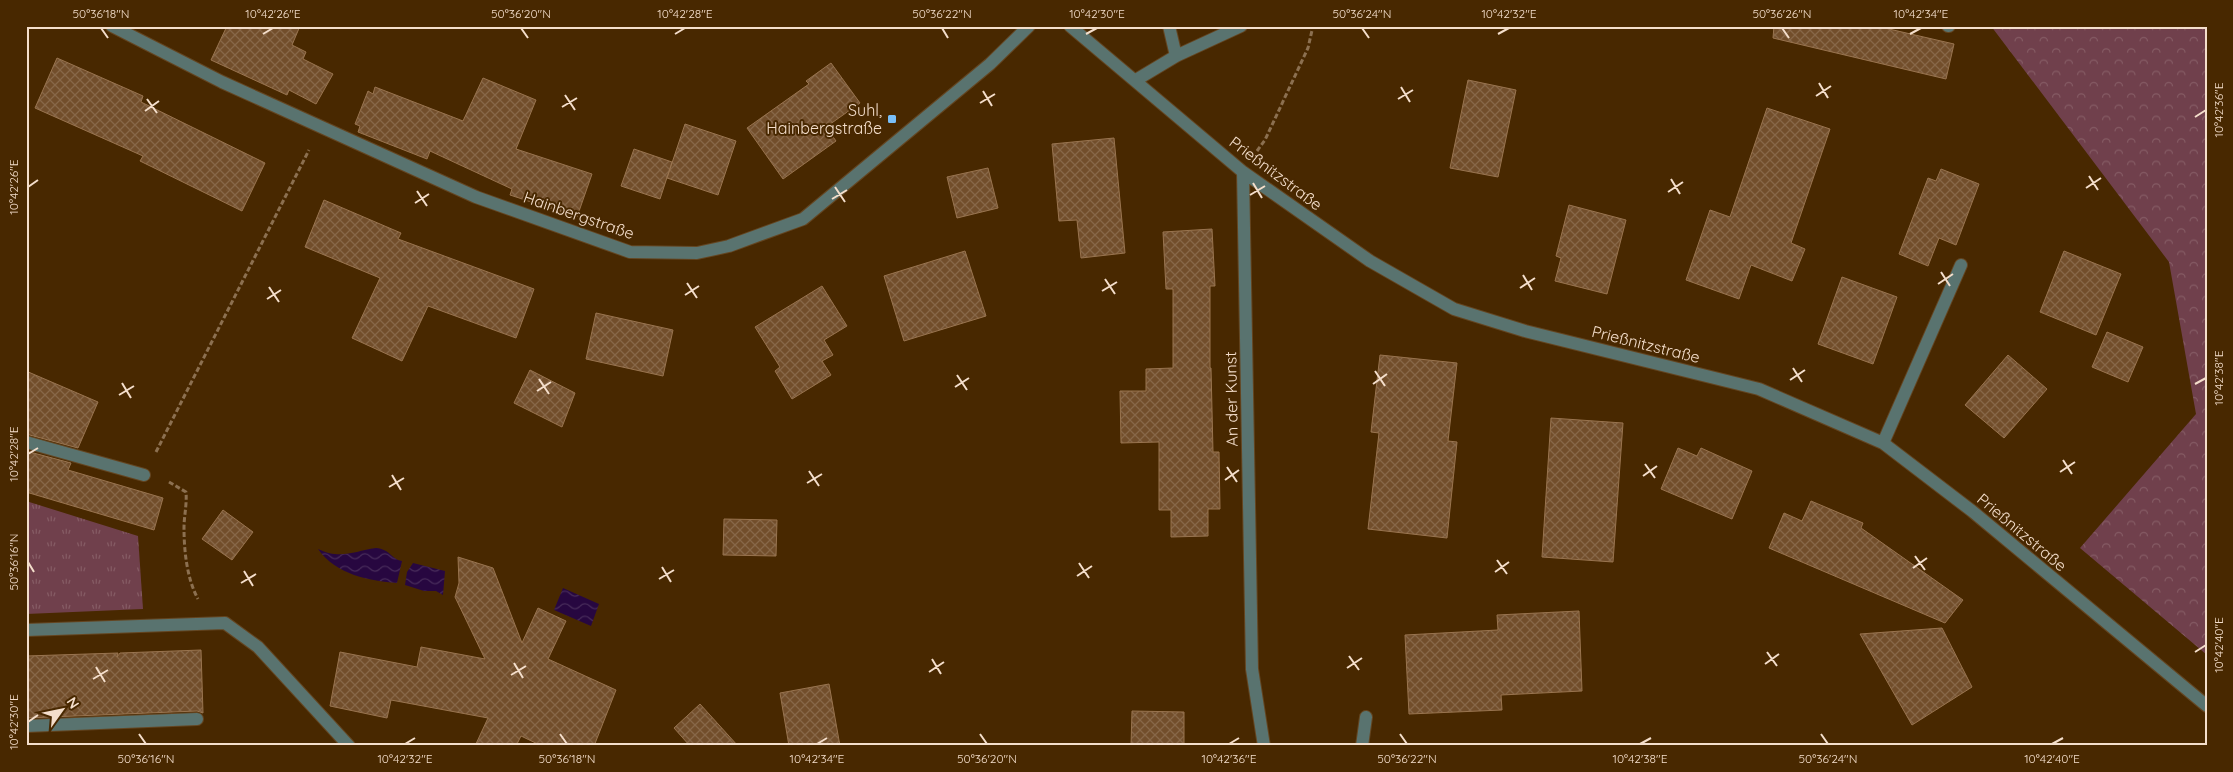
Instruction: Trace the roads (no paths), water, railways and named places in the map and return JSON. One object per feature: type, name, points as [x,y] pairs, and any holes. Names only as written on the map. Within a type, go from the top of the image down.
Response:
[{"type":"street","name":"Hainbergstraße","points":[[112,26],[222,82],[476,197],[630,252],[697,253],[729,246],[803,219],[990,64],[1028,26]]},
{"type":"street","name":"Prießnitzstraße","points":[[1070,26],[1243,172],[1370,262],[1454,309],[1525,330],[1759,389],[1884,443],[1972,511],[2207,706]]},
{"type":"street","points":[[1169,26],[1176,56]]},
{"type":"street","points":[[1136,80],[1176,56],[1241,26]]},
{"type":"street","name":"An der Kunst","points":[[1243,172],[1252,669],[1264,746]]},
{"type":"street","points":[[1884,443],[1961,265]]},
{"type":"street","points":[[26,442],[144,476]]},
{"type":"street","points":[[26,630],[225,623],[258,647],[349,746]]},
{"type":"street","points":[[1362,746],[1366,717]]},
{"type":"street","points":[[26,726],[197,719]]},
{"type":"water","points":[[376,548],[384,550],[402,561],[397,583],[353,575],[334,565],[318,549],[334,554],[347,554]]},
{"type":"water","points":[[413,563],[445,571],[443,595],[436,591],[424,591],[405,585],[407,572]]},
{"type":"water","points":[[563,588],[599,604],[591,626],[554,610]]},
{"type":"place","name":"Suhl, Hainbergstraße","points":[[892,119]]}]
